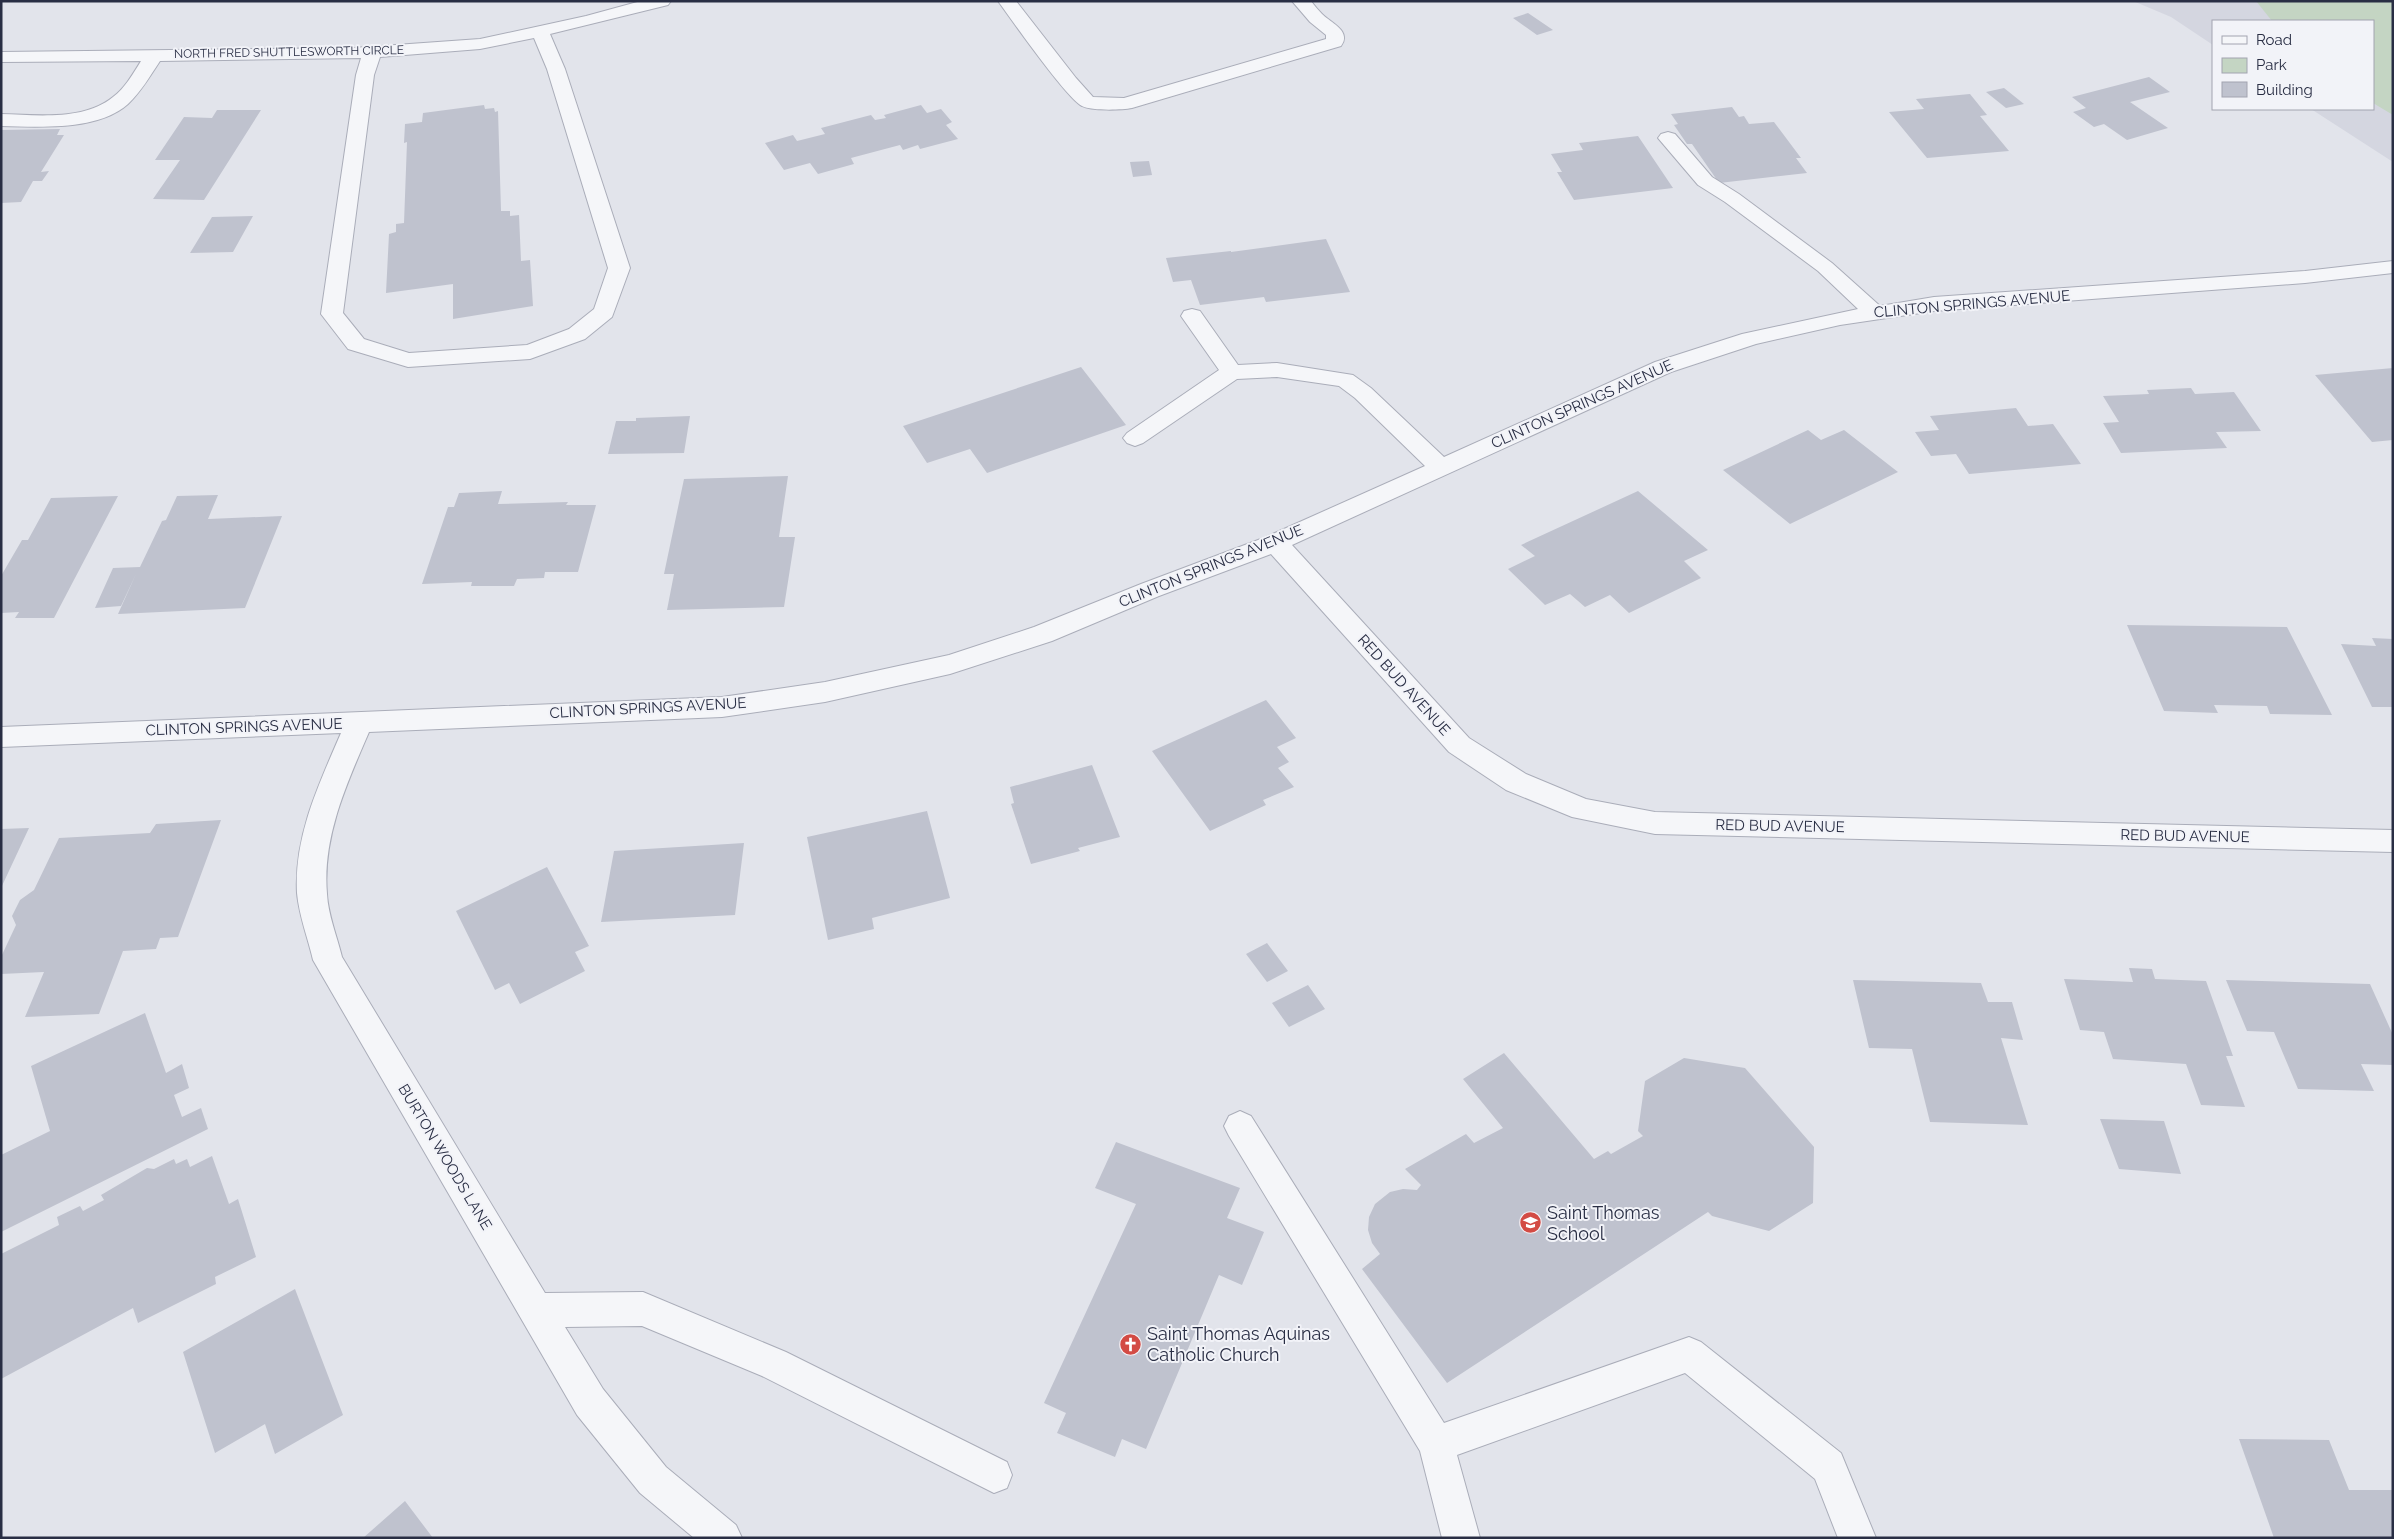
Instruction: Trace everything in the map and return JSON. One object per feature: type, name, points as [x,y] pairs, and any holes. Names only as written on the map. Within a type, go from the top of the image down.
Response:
[{"type":"street","name":"NORTH FRED SHUTTLESWORTH CIRCLE","points":[[1,57],[372,52],[480,44],[540,32],[662,1]]},
{"type":"street","points":[[1007,1],[1070,82],[1088,102],[1125,104],[1335,42],[1335,33],[1316,18],[1301,1]]},
{"type":"street","points":[[372,52],[366,75],[332,314],[356,344],[408,360],[530,352],[577,334],[604,312],[619,268],[556,69],[540,32]]},
{"type":"street","points":[[1,120],[26,121],[78,118],[102,111],[119,103],[154,55]]},
{"type":"street","points":[[1668,138],[1705,180],[1825,267],[1875,313]]},
{"type":"street","name":"CLINTON SPRINGS AVENUE","points":[[1,737],[722,707],[825,692],[950,664],[1043,634],[1150,590],[1275,543],[1663,367],[1750,339],[1840,318],[1934,304],[2305,277],[2393,267]]},
{"type":"street","points":[[1192,316],[1232,372]]},
{"type":"street","points":[[1135,438],[1232,372],[1277,370],[1345,380],[1362,393],[1440,467]]},
{"type":"street","name":"RED BUD AVENUE","points":[[1275,543],[1459,745],[1516,782],[1582,809],[1655,823],[2393,841]]},
{"type":"street","name":"BURTON WOODS LANE","points":[[358,723],[325,802],[314,848],[312,893],[328,960],[590,1402],[653,1480],[723,1538]]},
{"type":"street","points":[[1240,1126],[1436,1444],[1461,1538]]},
{"type":"street","points":[[536,1310],[642,1309],[774,1364],[994,1475]]},
{"type":"street","points":[[1436,1444],[1689,1354],[1828,1466],[1857,1538]]},
{"type":"shaded area","points":[[2133,1],[2393,1],[2393,162],[2313,110],[2374,110],[2374,20],[2212,20],[2212,44],[2171,17]]},
{"type":"green space","points":[[2256,1],[2393,1],[2393,115],[2374,104],[2374,20],[2271,20]]},
{"type":"building","points":[[1528,13],[1553,30],[1537,35],[1513,18]]},
{"type":"building","points":[[2149,77],[2170,92],[2130,102],[2168,128],[2127,140],[2104,124],[2094,127],[2073,112],[2086,108],[2072,97]]},
{"type":"building","points":[[2004,88],[2024,104],[2006,108],[1986,92]]},
{"type":"building","points":[[1970,94],[1987,115],[1980,116],[2009,151],[1927,158],[1889,112],[1924,109],[1916,99]]},
{"type":"building","points":[[484,105],[485,109],[494,108],[495,112],[498,111],[501,211],[510,211],[510,216],[519,215],[521,261],[530,260],[533,306],[453,319],[453,284],[386,293],[389,234],[396,232],[396,224],[404,223],[407,142],[404,143],[405,124],[422,122],[423,113]]},
{"type":"building","points":[[921,105],[927,113],[941,109],[952,122],[946,125],[958,139],[920,149],[918,145],[903,150],[900,145],[851,158],[854,164],[818,174],[810,163],[784,170],[765,143],[793,135],[797,141],[825,134],[821,128],[871,115],[875,120],[886,118],[884,115]]},
{"type":"building","points":[[1732,107],[1739,117],[1744,116],[1749,124],[1774,122],[1801,158],[1796,158],[1807,173],[1719,183],[1692,144],[1687,144],[1674,125],[1678,124],[1671,114]]},
{"type":"building","points":[[217,110],[261,110],[204,200],[153,199],[180,160],[155,160],[184,117],[212,118]]},
{"type":"building","points":[[60,129],[57,135],[64,135],[41,172],[49,171],[42,181],[33,181],[21,202],[1,203],[1,130]]},
{"type":"building","points":[[1638,136],[1673,188],[1574,200],[1557,172],[1562,172],[1551,154],[1583,150],[1579,143]]},
{"type":"building","points":[[1149,161],[1152,175],[1133,177],[1130,162]]},
{"type":"building","points":[[253,216],[233,252],[190,253],[212,217]]},
{"type":"building","points":[[1326,239],[1350,292],[1266,302],[1264,297],[1200,305],[1191,280],[1173,282],[1166,258],[1231,252]]},
{"type":"building","points":[[1081,367],[1126,425],[987,473],[970,449],[927,463],[903,426]]},
{"type":"building","points":[[2393,368],[2393,440],[2372,442],[2315,375]]},
{"type":"building","points":[[2191,388],[2195,394],[2234,392],[2261,431],[2216,432],[2227,448],[2121,453],[2103,423],[2119,422],[2103,396],[2149,394],[2147,390]]},
{"type":"building","points":[[2016,408],[2028,426],[2053,424],[2081,464],[1969,474],[1956,454],[1931,456],[1915,432],[1939,430],[1930,416]]},
{"type":"building","points":[[690,416],[684,453],[608,454],[616,421],[636,421],[636,418]]},
{"type":"building","points":[[1808,430],[1821,440],[1844,430],[1898,472],[1790,524],[1723,470]]},
{"type":"building","points":[[788,476],[779,537],[795,537],[784,607],[667,610],[674,574],[664,574],[684,479]]},
{"type":"building","points":[[502,491],[498,504],[568,502],[566,505],[596,505],[578,572],[545,572],[544,578],[517,579],[514,586],[471,586],[472,582],[422,584],[448,507],[454,507],[459,493]]},
{"type":"building","points":[[1638,491],[1708,550],[1684,561],[1701,578],[1629,613],[1610,595],[1585,607],[1570,594],[1545,605],[1508,569],[1535,556],[1521,545]]},
{"type":"building","points":[[218,495],[208,519],[282,516],[245,608],[118,614],[136,574],[121,606],[95,608],[113,568],[140,567],[162,521],[166,520],[177,496]]},
{"type":"building","points":[[118,496],[54,618],[15,618],[19,612],[1,613],[1,576],[22,540],[28,540],[51,498]]},
{"type":"building","points":[[2127,625],[2287,627],[2332,715],[2270,714],[2267,706],[2214,705],[2218,713],[2164,711]]},
{"type":"building","points":[[2372,638],[2393,639],[2393,707],[2372,707],[2341,644],[2376,646]]},
{"type":"building","points":[[1266,700],[1296,738],[1277,747],[1289,762],[1278,768],[1294,787],[1263,800],[1266,805],[1210,831],[1152,751]]},
{"type":"building","points":[[1092,765],[1120,837],[1078,848],[1080,851],[1031,864],[1011,804],[1014,803],[1010,787]]},
{"type":"building","points":[[927,811],[950,898],[872,918],[874,929],[828,940],[807,837]]},
{"type":"building","points":[[221,820],[178,937],[160,938],[156,949],[123,951],[99,1014],[25,1017],[44,972],[1,974],[1,957],[16,925],[12,916],[20,900],[34,890],[59,838],[150,833],[156,824]]},
{"type":"building","points":[[29,828],[1,888],[1,829]]},
{"type":"building","points":[[744,843],[735,915],[601,922],[614,851]]},
{"type":"building","points":[[547,867],[589,946],[575,952],[585,971],[520,1004],[509,983],[495,990],[456,911]]},
{"type":"building","points":[[1267,943],[1288,971],[1267,982],[1246,954]]},
{"type":"building","points":[[2129,968],[2152,969],[2155,979],[2206,981],[2233,1056],[2226,1056],[2245,1107],[2201,1105],[2186,1064],[2113,1059],[2104,1032],[2080,1030],[2064,979],[2133,982]]},
{"type":"building","points":[[1853,980],[1981,983],[1988,1002],[2012,1002],[2023,1040],[2001,1038],[2028,1125],[1930,1122],[1912,1049],[1869,1048]]},
{"type":"building","points":[[2226,980],[2370,984],[2393,1035],[2393,1065],[2361,1064],[2374,1091],[2298,1089],[2274,1032],[2247,1031]]},
{"type":"building","points":[[1308,985],[1325,1009],[1289,1027],[1272,1003]]},
{"type":"building","points":[[145,1013],[166,1073],[182,1064],[189,1088],[174,1095],[182,1117],[201,1108],[208,1129],[1,1232],[1,1155],[50,1131],[31,1066]]},
{"type":"building","name":"Saint Thomas School","points":[[1504,1053],[1594,1159],[1608,1151],[1611,1154],[1643,1136],[1638,1131],[1645,1081],[1684,1058],[1745,1068],[1814,1147],[1813,1203],[1769,1231],[1712,1216],[1708,1212],[1447,1383],[1362,1269],[1380,1254],[1372,1243],[1368,1230],[1369,1217],[1375,1204],[1390,1192],[1403,1189],[1417,1190],[1421,1185],[1405,1169],[1466,1134],[1474,1143],[1503,1128],[1463,1079]]},
{"type":"building","points":[[2100,1119],[2164,1121],[2181,1174],[2119,1169]]},
{"type":"building","name":"Saint Thomas Aquinas Catholic Church","points":[[1116,1142],[1240,1188],[1227,1218],[1264,1232],[1242,1285],[1219,1275],[1146,1449],[1122,1439],[1115,1457],[1057,1433],[1066,1413],[1044,1403],[1136,1204],[1095,1188]]},
{"type":"building","points":[[212,1156],[229,1204],[238,1199],[256,1257],[215,1277],[216,1284],[138,1323],[133,1308],[1,1379],[1,1254],[59,1225],[57,1217],[80,1206],[83,1211],[104,1200],[101,1195],[147,1168],[154,1169],[174,1159],[176,1164],[187,1159],[190,1167]]},
{"type":"building","points":[[295,1289],[343,1415],[275,1454],[265,1424],[215,1453],[183,1352]]},
{"type":"building","points":[[2239,1439],[2329,1440],[2349,1490],[2393,1490],[2393,1538],[2274,1538]]},
{"type":"building","points":[[405,1501],[433,1538],[363,1538]]},
{"type":"place","name":"Saint Thomas School","points":[[1531,1223]]},
{"type":"place","name":"Saint Thomas Aquinas Catholic Church","points":[[1131,1344]]}]
